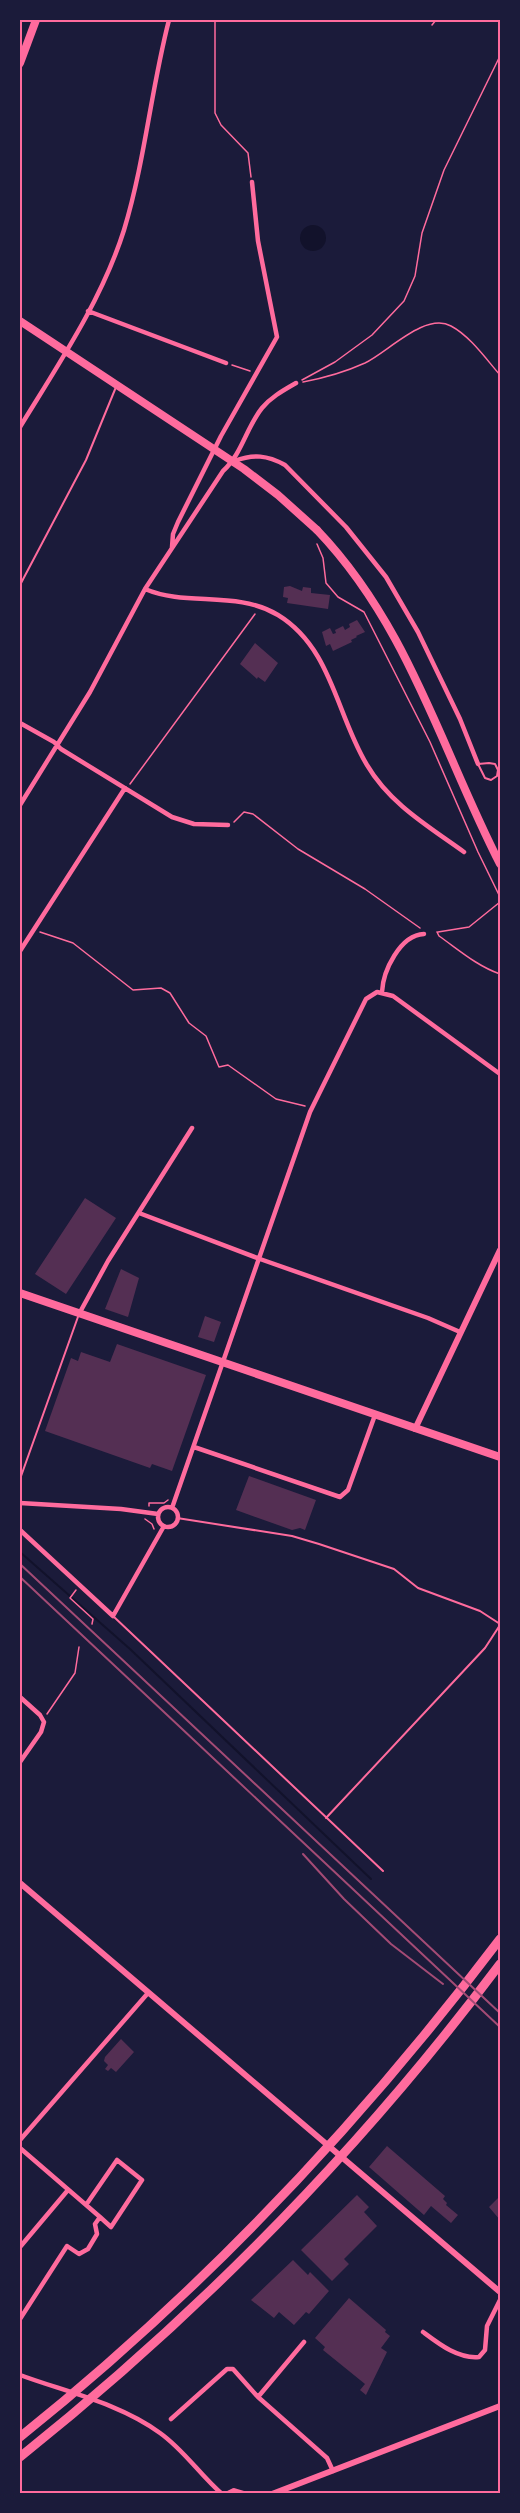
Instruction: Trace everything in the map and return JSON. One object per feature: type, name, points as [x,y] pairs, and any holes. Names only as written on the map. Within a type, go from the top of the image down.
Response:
[{"type":"highway","points":[[317,530],[363,584],[399,642],[501,864]]},
{"type":"highway","points":[[20,2437],[93,2377],[165,2313],[267,2214],[383,2085],[501,1939]]},
{"type":"highway","points":[[20,2457],[147,2350],[279,2223],[383,2109],[501,1964]]},
{"type":"main road","points":[[20,63],[36,20]]},
{"type":"main road","points":[[20,321],[266,485],[317,530]]},
{"type":"main road","points":[[20,1293],[501,1457]]},
{"type":"street","points":[[20,427],[66,352],[114,258],[129,213],[169,20]]},
{"type":"street","points":[[172,547],[173,534],[178,522],[221,436],[276,343],[278,331],[258,241],[252,182]]},
{"type":"street","points":[[88,310],[226,363]]},
{"type":"street","points":[[234,461],[240,445],[263,407],[296,383]]},
{"type":"street","points":[[20,805],[90,692],[145,588],[223,471],[234,461],[247,456],[260,456],[285,465],[374,559],[418,632],[478,764]]},
{"type":"street","points":[[145,588],[168,597],[234,600],[261,606],[294,626],[313,648],[366,763],[391,798],[464,852]]},
{"type":"street","points":[[20,723],[127,786],[172,817],[194,824],[228,825]]},
{"type":"street","points":[[20,951],[127,786]]},
{"type":"street","points":[[382,992],[386,973],[400,949],[414,936],[424,934]]},
{"type":"street","points":[[164,1526],[173,1525],[177,1518],[172,1508],[310,1112],[363,1004],[370,995],[382,992],[393,996],[501,1074]]},
{"type":"street","points":[[79,1314],[108,1261],[192,1128]]},
{"type":"street","points":[[138,1213],[428,1318],[460,1332]]},
{"type":"street","points":[[415,1429],[501,1250]]},
{"type":"street","points":[[194,1447],[340,1497],[348,1490],[375,1414]]},
{"type":"street","points":[[20,1503],[134,1509],[158,1514]]},
{"type":"street","points":[[158,1514],[164,1508],[172,1508]]},
{"type":"street","points":[[158,1514],[164,1526]]},
{"type":"street","points":[[20,1530],[113,1616],[164,1526]]},
{"type":"street","points":[[20,1697],[43,1719],[41,1732],[20,1762]]},
{"type":"street","points":[[20,1883],[500,2290]]},
{"type":"street","points":[[20,2140],[148,1993]]},
{"type":"street","points":[[20,2148],[111,2227],[142,2180],[117,2160],[86,2205]]},
{"type":"street","points":[[20,2247],[68,2190]]},
{"type":"street","points":[[20,2319],[67,2246],[79,2254],[84,2253],[98,2234],[94,2224],[100,2217]]},
{"type":"street","points":[[423,2332],[438,2344],[467,2358],[478,2357],[485,2350],[488,2326],[501,2300]]},
{"type":"street","points":[[258,2397],[304,2342]]},
{"type":"street","points":[[171,2419],[227,2369],[233,2369],[258,2397],[327,2458],[333,2471]]},
{"type":"street","points":[[20,2375],[113,2408],[159,2432],[184,2452],[222,2493]]},
{"type":"street","points":[[272,2493],[501,2406]]},
{"type":"street","points":[[228,2493],[234,2491],[244,2493]]},
{"type":"lane","points":[[20,585],[86,460],[117,385]]},
{"type":"lane","points":[[478,764],[495,764],[498,770],[497,776],[491,780],[485,778],[478,764]]},
{"type":"lane","points":[[20,1479],[79,1314]]},
{"type":"lane","points":[[177,1518],[292,1536],[319,1544],[397,1570],[418,1588],[480,1611],[501,1625],[485,1648],[326,1818]]},
{"type":"lane","points":[[113,1616],[383,1871]]},
{"type":"path","points":[[215,20],[216,117],[248,153],[252,182]]},
{"type":"path","points":[[432,25],[436,20]]},
{"type":"path","points":[[296,383],[335,362],[372,335],[404,301],[415,276],[422,233],[444,170],[501,56]]},
{"type":"path","points":[[296,383],[328,377],[366,362],[434,322],[443,322],[459,331],[501,375]]},
{"type":"path","points":[[240,368],[257,374]]},
{"type":"path","points":[[315,540],[323,558],[326,583],[338,597],[364,612],[430,742],[478,852],[501,897]]},
{"type":"path","points":[[127,786],[261,606]]},
{"type":"path","points":[[228,825],[244,812],[250,813],[306,854],[415,923],[424,934]]},
{"type":"path","points":[[501,902],[470,927],[437,932],[439,936],[469,958],[488,970],[501,974]]},
{"type":"path","points":[[39,931],[56,939],[73,943],[133,990],[161,988],[171,993],[189,1023],[206,1036],[219,1067],[228,1065],[276,1099],[300,1104],[310,1112]]},
{"type":"path","points":[[145,1521],[152,1524],[154,1528]]},
{"type":"path","points":[[74,1592],[70,1598],[93,1619],[92,1624]]},
{"type":"path","points":[[43,1719],[73,1676],[79,1647]]},
{"type":"shaded area","points":[[313,225],[322,229],[326,238],[322,247],[313,251],[304,247],[300,238],[304,229]]},
{"type":"building","points":[[290,586],[302,591],[303,587],[311,588],[311,593],[330,595],[328,609],[287,603],[288,598],[283,597],[284,587]]},
{"type":"building","points":[[357,620],[365,632],[356,636],[351,640],[352,642],[333,651],[330,644],[326,646],[322,632],[330,628],[333,634],[336,633],[335,630],[343,626],[345,630],[350,627],[349,624]]},
{"type":"building","points":[[255,643],[278,663],[265,682],[258,677],[257,679],[240,664]]},
{"type":"building","points":[[85,1198],[116,1218],[66,1294],[35,1274]]},
{"type":"building","points":[[121,1269],[139,1278],[128,1317],[105,1309]]},
{"type":"building","points":[[205,1316],[221,1322],[214,1342],[198,1337]]},
{"type":"building","points":[[117,1344],[206,1375],[172,1471],[152,1464],[150,1468],[45,1431],[71,1358],[78,1361],[81,1352],[110,1362]]},
{"type":"building","points":[[249,1476],[316,1500],[305,1530],[300,1528],[292,1530],[236,1510]]},
{"type":"building","points":[[121,2039],[134,2052],[116,2072],[111,2068],[108,2071],[105,2069],[108,2065],[104,2061],[105,2057]]},
{"type":"building","points":[[387,2146],[445,2196],[443,2199],[446,2205],[458,2215],[451,2223],[431,2206],[424,2215],[369,2167]]},
{"type":"building","points":[[357,2195],[369,2207],[364,2212],[377,2226],[344,2259],[349,2264],[332,2281],[301,2250]]},
{"type":"building","points":[[500,2196],[500,2220],[489,2207]]},
{"type":"building","points":[[293,2260],[308,2275],[310,2272],[329,2291],[309,2314],[306,2312],[294,2325],[279,2312],[274,2318],[251,2300]]},
{"type":"building","points":[[349,2298],[390,2336],[381,2348],[387,2352],[366,2395],[360,2390],[365,2384],[323,2350],[325,2347],[315,2338]]},
{"type":"waterway","points":[[20,1552],[130,1649],[371,1879]]},
{"type":"railway","points":[[20,1564],[500,2013]]},
{"type":"railway","points":[[20,1577],[500,2027]]},
{"type":"railway","points":[[303,1854],[344,1899],[391,1944],[443,1984]]}]
